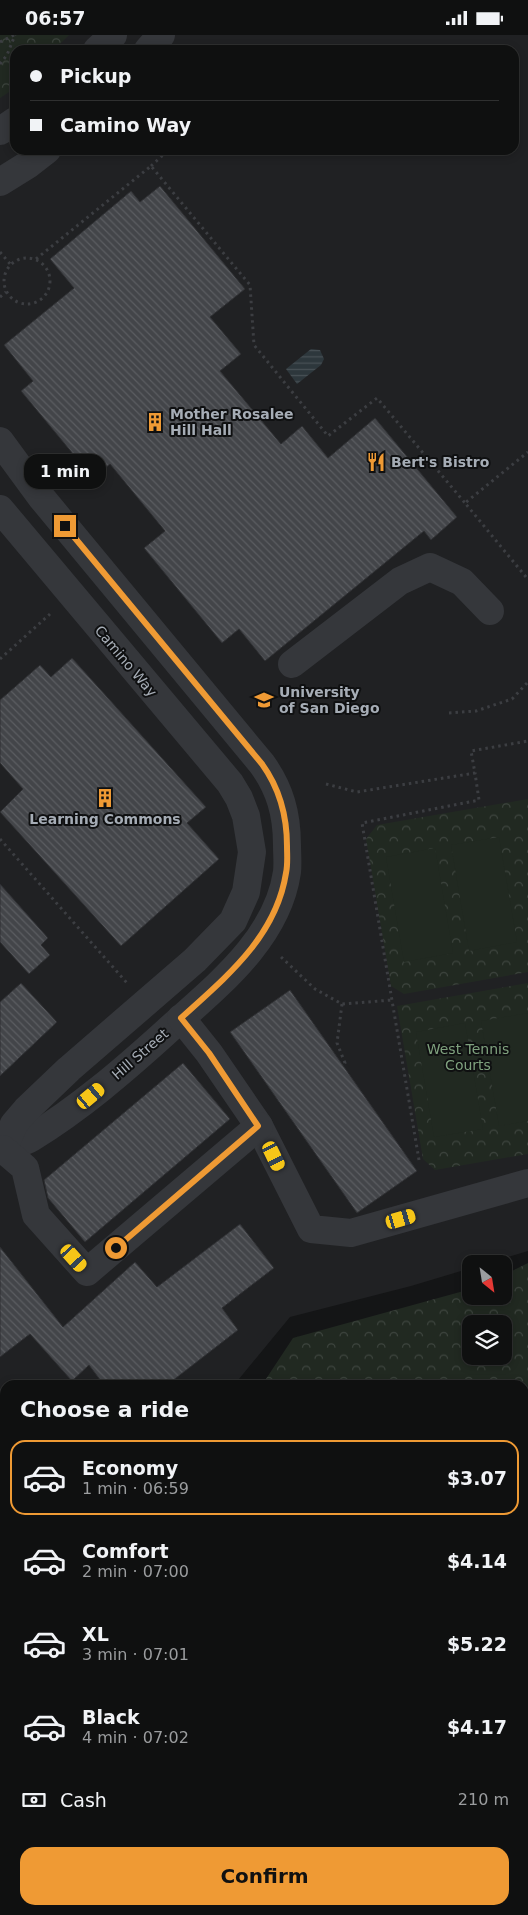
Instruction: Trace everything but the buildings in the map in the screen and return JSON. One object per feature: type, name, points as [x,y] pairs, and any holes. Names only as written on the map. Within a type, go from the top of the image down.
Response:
[{"type":"street","points":[[102,45],[113,35]]},
{"type":"street","points":[[152,45],[161,35]]},
{"type":"street","points":[[0,182],[41,155]]},
{"type":"street","name":"Hill Street","points":[[0,441],[41,497],[272,777],[280,793],[284,808],[287,834],[287,872],[281,894],[264,933],[238,966],[91,1096],[30,1139],[2,1150]]},
{"type":"street","name":"Camino Way","points":[[0,509],[70,595],[230,783],[239,798],[246,816],[252,852],[246,892],[233,921],[196,960],[76,1063],[26,1110],[14,1124],[2,1150]]},
{"type":"street","points":[[292,664],[400,581],[430,567],[462,583],[490,611]]},
{"type":"street","points":[[181,1018],[209,1053],[258,1126],[311,1229],[351,1233],[528,1183]]},
{"type":"street","points":[[2,1150],[25,1168],[36,1215],[87,1272],[258,1126]]},
{"type":"path","points":[[0,42],[15,35]]},
{"type":"path","points":[[0,64],[10,48]]},
{"type":"path","points":[[36,259],[162,155]]},
{"type":"path","points":[[151,166],[250,285],[254,345],[328,436],[377,398],[526,577]]},
{"type":"path","points":[[0,252],[11,265]]},
{"type":"path","points":[[23,258],[36,259],[42,263],[50,276],[51,283],[45,297],[39,302],[24,305],[17,302],[6,292],[4,278],[11,265],[23,258]]},
{"type":"path","points":[[0,297],[6,292]]},
{"type":"path","points":[[465,503],[528,452]]},
{"type":"path","points":[[0,659],[70,595]]},
{"type":"path","points":[[449,713],[476,711],[512,699],[528,683]]},
{"type":"path","points":[[419,1160],[362,823],[479,800],[471,751],[528,741]]},
{"type":"path","points":[[326,784],[357,792],[475,773]]},
{"type":"path","points":[[0,839],[129,985]]},
{"type":"path","points":[[280,957],[315,989],[342,1004],[392,1000]]},
{"type":"path","points":[[342,1004],[337,1043],[345,1063],[343,1065]]},
{"type":"shaded area","name":"University of San Diego","points":[[0,35],[528,35],[528,1251],[512,1256],[462,1255],[462,1271],[411,1286],[290,1317],[238,1380],[0,1380]]},
{"type":"shaded area","points":[[311,349],[320,350],[324,359],[321,365],[297,384],[286,369]]},
{"type":"green space","points":[[0,35],[69,35],[59,45],[10,45],[10,91],[0,98]]},
{"type":"green space","points":[[528,799],[528,972],[404,994],[391,986],[366,839],[377,825]]},
{"type":"green space","points":[[499,837],[517,942],[469,951],[451,845]]},
{"type":"green space","points":[[435,848],[453,953],[404,962],[386,857]]},
{"type":"green space","name":"West Tennis Courts","points":[[528,983],[528,1154],[435,1170],[423,1159],[397,1006]]},
{"type":"green space","points":[[528,1013],[528,1121],[499,1126],[481,1021]]},
{"type":"green space","points":[[465,1023],[483,1129],[434,1137],[416,1032]]},
{"type":"green space","points":[[528,1263],[528,1380],[265,1380],[293,1338],[462,1291],[462,1305],[512,1305],[512,1271]]},
{"type":"place","name":"Mother Rosalee Hill Hall","points":[[155,422]]},
{"type":"place","name":"Bert's Bistro","points":[[376,462]]},
{"type":"place","name":"University of San Diego","points":[[264,700]]},
{"type":"place","name":"Learning Commons","points":[[105,798]]},
{"type":"route","points":[[65,526],[272,777],[280,793],[284,808],[287,834],[287,872],[281,894],[264,933],[238,966],[181,1018],[209,1053],[258,1126],[116,1248]]}]
